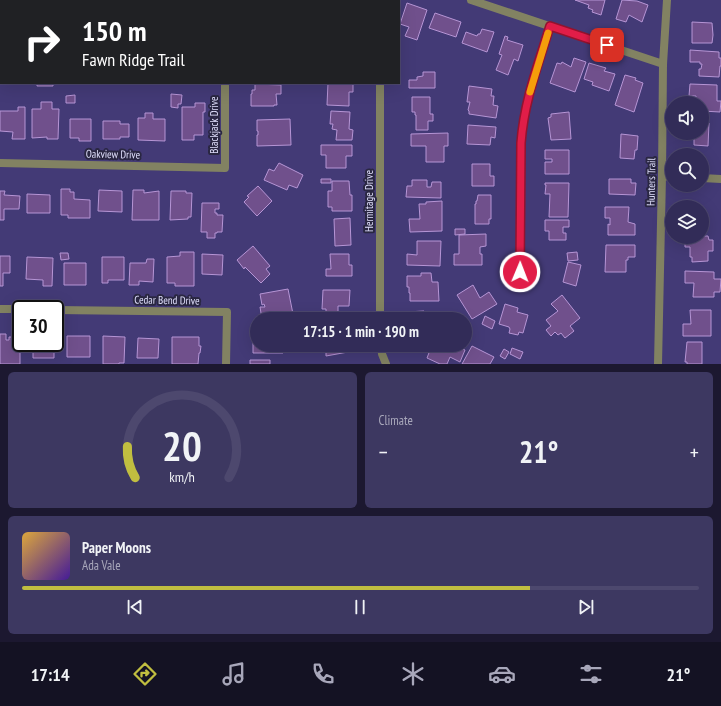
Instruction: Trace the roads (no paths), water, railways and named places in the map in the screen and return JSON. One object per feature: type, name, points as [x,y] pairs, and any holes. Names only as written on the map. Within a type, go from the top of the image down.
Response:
[{"type":"street","points":[[471,0],[663,64]]},
{"type":"street","name":"Hunters Trail","points":[[658,364],[663,64],[666,0]]},
{"type":"street","points":[[520,272],[522,123],[526,104],[550,26]]},
{"type":"street","name":"Blackjack Drive","points":[[225,84],[225,168]]},
{"type":"street","name":"Hermitage Drive","points":[[380,84],[380,312]]},
{"type":"street","name":"Oakview Drive","points":[[0,163],[225,168]]},
{"type":"street","points":[[709,178],[721,178]]},
{"type":"street","points":[[0,309],[12,309]]},
{"type":"street","name":"Cedar Bend Drive","points":[[64,310],[227,312],[226,364]]},
{"type":"street","points":[[382,352],[386,364]]}]
